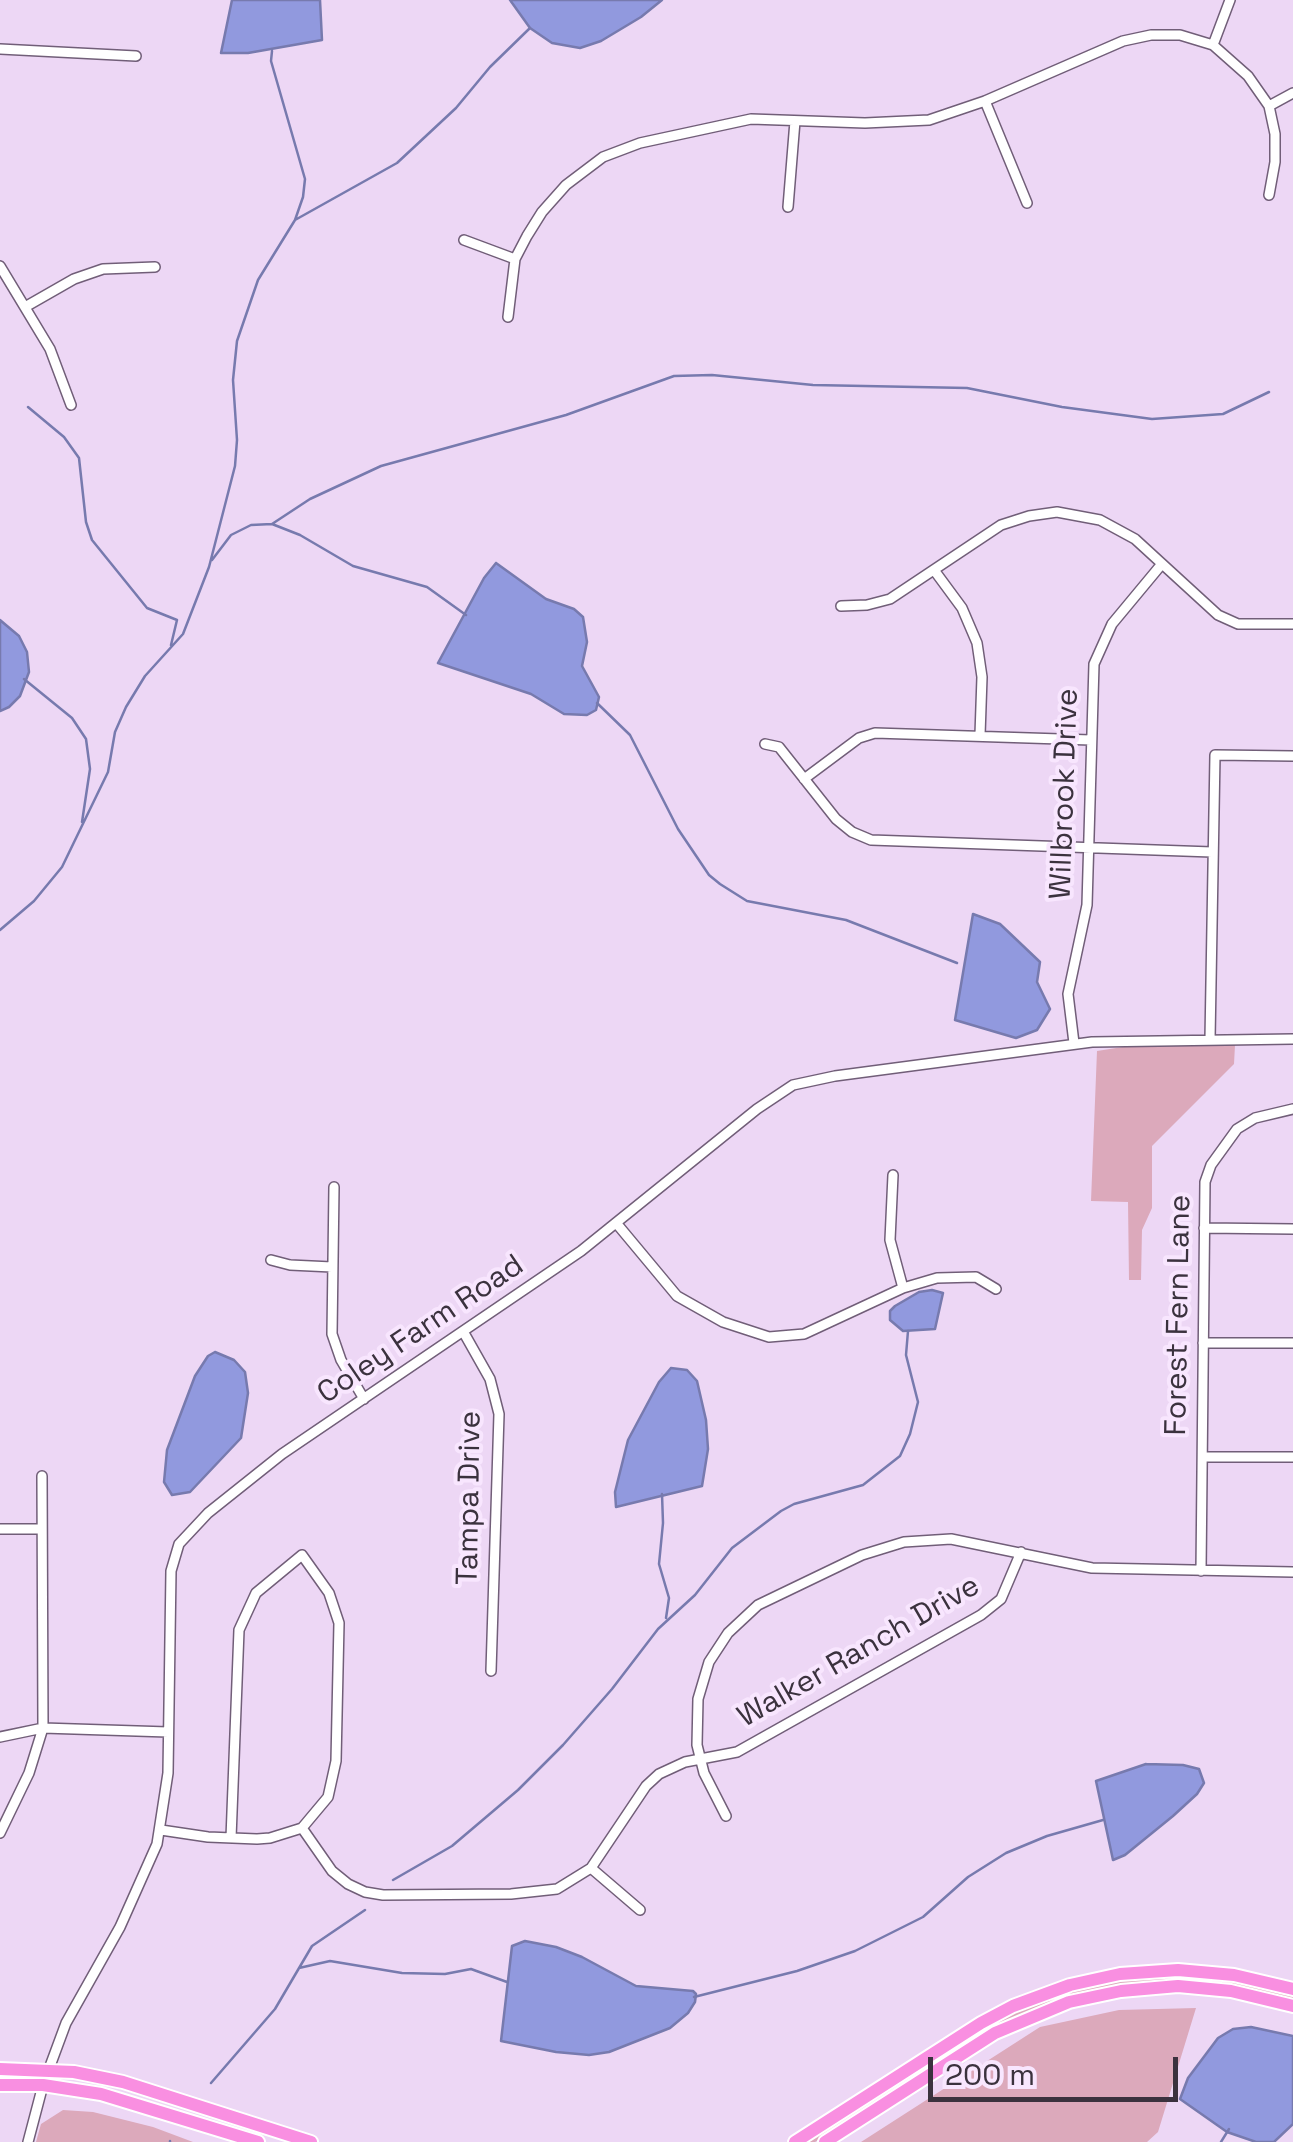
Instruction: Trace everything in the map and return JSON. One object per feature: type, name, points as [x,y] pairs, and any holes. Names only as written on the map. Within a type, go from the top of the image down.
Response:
[{"type":"highway","points":[[795,2142],[981,2022],[1070,1985],[1120,1974],[1178,1970],[1234,1975],[1293,1989]]},
{"type":"highway","points":[[825,2142],[996,2032],[1069,2002],[1121,1990],[1178,1986],[1231,1990],[1293,2006]]},
{"type":"highway","points":[[0,2069],[48,2070],[123,2082],[311,2142]]},
{"type":"highway","points":[[0,2085],[43,2085],[118,2098],[258,2142]]},
{"type":"street","points":[[1212,45],[1230,0]]},
{"type":"street","points":[[508,317],[515,259],[542,212],[566,185],[603,157],[640,142],[751,119],[929,120],[985,101],[1122,40],[1150,34],[1180,35],[1212,45],[1248,76],[1269,106],[1275,162],[1268,195]]},
{"type":"street","points":[[0,49],[136,56]]},
{"type":"street","points":[[1269,106],[1293,94]]},
{"type":"street","points":[[985,101],[1028,202]]},
{"type":"street","points":[[788,207],[795,122]]},
{"type":"street","points":[[464,240],[515,259]]},
{"type":"street","points":[[0,266],[50,348],[71,405]]},
{"type":"street","points":[[25,307],[88,274],[154,267]]},
{"type":"street","points":[[842,606],[890,599],[1001,525],[1056,512],[1100,520],[1135,540],[1218,615],[1238,624],[1293,624]]},
{"type":"street","name":"Willbrook Drive","points":[[1074,1044],[1068,994],[1086,919],[1094,664],[1112,624],[1161,565]]},
{"type":"street","points":[[934,570],[962,608],[978,642],[982,677],[980,735]]},
{"type":"street","points":[[804,778],[859,738],[875,732],[1091,740]]},
{"type":"street","points":[[764,744],[780,747],[836,818],[852,832],[871,840],[1212,852]]},
{"type":"street","points":[[1210,1039],[1216,755],[1293,756]]},
{"type":"street","name":"Coley Farm Road","points":[[28,2142],[43,2085],[66,2023],[136,1896],[161,1830],[166,1796],[169,1585],[180,1544],[195,1524],[248,1480],[616,1224],[756,1108],[793,1085],[1074,1044],[1293,1039]]},
{"type":"street","name":"Forest Fern Lane","points":[[1201,1571],[1205,1182],[1210,1165],[1238,1130],[1255,1118],[1293,1108]]},
{"type":"street","points":[[893,1175],[890,1240],[903,1288]]},
{"type":"street","points":[[334,1187],[334,1343],[364,1399]]},
{"type":"street","points":[[616,1224],[655,1274],[686,1303],[763,1336],[784,1338],[804,1334],[903,1288],[937,1278],[976,1277],[996,1288]]},
{"type":"street","points":[[1204,1228],[1293,1228]]},
{"type":"street","points":[[271,1260],[332,1267]]},
{"type":"street","name":"Tampa Drive","points":[[464,1333],[490,1379],[499,1414],[491,1672]]},
{"type":"street","points":[[1203,1343],[1293,1343]]},
{"type":"street","points":[[1203,1457],[1293,1457]]},
{"type":"street","points":[[0,1833],[29,1773],[43,1728],[42,1476]]},
{"type":"street","points":[[0,1530],[42,1529]]},
{"type":"street","points":[[726,1816],[700,1759],[695,1722],[705,1671],[728,1633],[758,1605],[862,1555],[904,1542],[963,1540],[1092,1568],[1293,1572]]},
{"type":"street","name":"Walker Ranch Drive","points":[[302,1828],[341,1880],[374,1894],[540,1892],[566,1886],[590,1868],[652,1779],[676,1765],[747,1747],[980,1614],[1000,1599],[1021,1552]]},
{"type":"street","points":[[161,1830],[230,1838],[270,1838],[302,1828],[324,1804],[335,1776],[340,1635],[329,1593],[302,1555],[263,1585],[250,1601],[239,1630],[230,1838]]},
{"type":"street","points":[[0,1737],[43,1728],[168,1732]]},
{"type":"street","points":[[590,1868],[640,1910]]},
{"type":"shaded area","points":[[1235,1045],[1234,1064],[1152,1146],[1152,1208],[1142,1230],[1141,1280],[1129,1280],[1128,1202],[1091,1201],[1097,1051],[1129,1046]]},
{"type":"shaded area","points":[[1183,1975],[1293,1994],[1293,2000],[1230,1986],[1064,1999],[993,2029],[815,2142],[804,2142],[972,2033],[1030,2004],[1073,1989],[1131,1978]]},
{"type":"shaded area","points":[[1196,2008],[1158,2132],[1147,2142],[861,2142],[1040,2027],[1119,2010]]},
{"type":"shaded area","points":[[63,2110],[93,2112],[193,2142],[36,2142],[41,2124]]},
{"type":"water","points":[[232,0],[320,0],[322,40],[248,53],[221,53]]},
{"type":"water","points":[[510,0],[662,0],[601,41],[580,48],[552,43],[530,28]]},
{"type":"water","points":[[496,563],[546,599],[574,609],[583,617],[587,642],[582,666],[599,697],[596,710],[587,715],[564,714],[531,694],[438,663]]},
{"type":"water","points":[[0,620],[19,636],[27,652],[29,672],[20,696],[0,711]]},
{"type":"water","points":[[973,914],[1000,924],[1040,962],[1037,982],[1050,1009],[1037,1030],[1016,1038],[955,1020]]},
{"type":"water","points":[[919,1292],[943,1293],[935,1329],[903,1331],[890,1320],[890,1311],[895,1306]]},
{"type":"water","points":[[215,1352],[234,1360],[245,1372],[248,1393],[241,1438],[190,1492],[172,1495],[164,1482],[167,1450],[195,1376]]},
{"type":"water","points":[[671,1368],[687,1370],[697,1381],[708,1449],[702,1486],[616,1507],[615,1492],[628,1440],[659,1382]]},
{"type":"water","points":[[1146,1764],[1199,1769],[1204,1783],[1173,1816],[1125,1855],[1113,1860],[1096,1781]]},
{"type":"water","points":[[525,1941],[582,1957],[636,1986],[693,1991],[695,2002],[670,2028],[609,2052],[556,2052],[501,2041],[512,1946]]},
{"type":"water","points":[[1251,2027],[1293,2036],[1293,2124],[1274,2142],[1256,2142],[1227,2132],[1180,2099],[1188,2078],[1218,2038],[1233,2029]]},
{"type":"waterway","points":[[295,220],[397,163],[456,108],[530,28]]},
{"type":"waterway","points":[[0,930],[34,901],[62,867],[108,772],[115,732],[126,707],[145,676],[183,634],[209,567],[235,466],[233,380],[237,341],[258,280],[295,220],[303,197],[305,179],[271,61],[272,51]]},
{"type":"waterway","points":[[272,524],[310,499],[381,466],[566,415],[674,376],[712,375],[813,385],[967,388],[1062,407],[1152,419],[1223,414],[1269,392]]},
{"type":"waterway","points":[[28,407],[64,437],[79,458],[86,522],[92,540],[147,608],[177,620],[171,645]]},
{"type":"waterway","points":[[212,560],[231,535],[251,525],[272,524],[300,535],[353,566],[427,587],[466,615]]},
{"type":"waterway","points":[[24,679],[72,718],[86,739],[90,769],[82,822]]},
{"type":"waterway","points":[[597,703],[630,735],[678,829],[709,875],[720,884],[747,901],[846,920],[957,963]]},
{"type":"waterway","points":[[393,1880],[452,1846],[518,1790],[563,1745],[658,1629],[695,1595],[732,1548],[781,1511],[863,1485],[900,1456],[918,1402],[906,1355],[908,1331]]},
{"type":"waterway","points":[[662,1494],[659,1564],[669,1598],[666,1618]]},
{"type":"waterway","points":[[694,1997],[797,1971],[855,1951],[923,1917],[968,1877],[1006,1853],[1103,1820]]},
{"type":"waterway","points":[[211,2083],[275,2009],[312,1946],[365,1910]]},
{"type":"waterway","points":[[299,1968],[330,1961],[402,1973],[445,1974],[471,1969],[507,1982]]},
{"type":"waterway","points":[[1221,2142],[1229,2129]]}]
